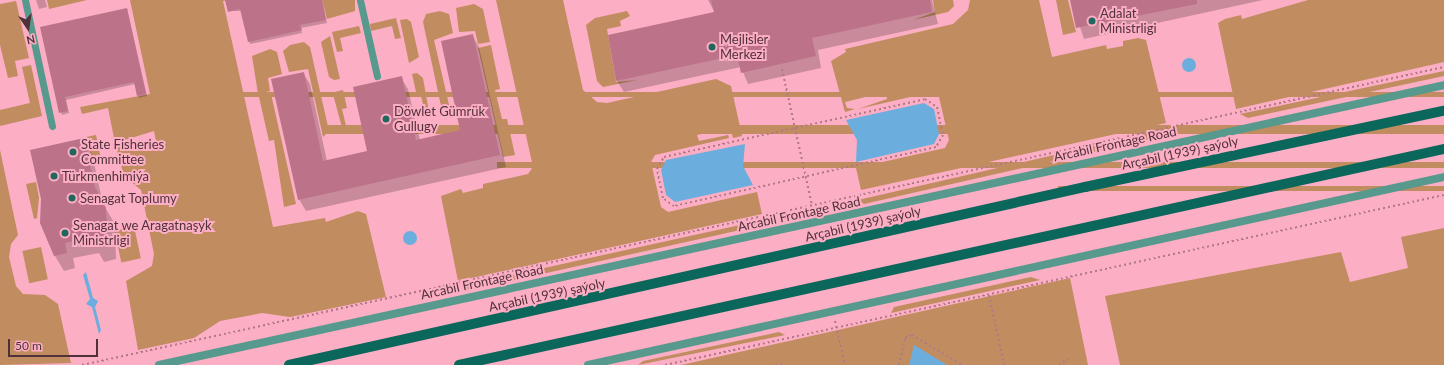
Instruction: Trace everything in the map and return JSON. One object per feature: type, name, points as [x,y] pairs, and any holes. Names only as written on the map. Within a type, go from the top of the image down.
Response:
[{"type":"main road","name":"Arçabil (1939) şaýoly","points":[[289,365],[1085,187],[1444,111]]},
{"type":"main road","points":[[459,365],[1444,149]]},
{"type":"street","name":"Arcabil Frontage Road","points":[[159,365],[1444,85]]},
{"type":"street","points":[[588,365],[1444,176]]},
{"type":"lane","points":[[25,0],[52,126]]},
{"type":"lane","points":[[360,0],[377,76]]},
{"type":"path","points":[[82,365],[812,206],[1444,66]]},
{"type":"path","points":[[782,69],[812,206]]},
{"type":"path","points":[[925,99],[937,107],[943,135],[936,147],[805,177],[674,206],[663,198],[656,169],[664,157],[794,128],[925,99]]},
{"type":"path","points":[[665,365],[1444,195]]},
{"type":"path","points":[[989,295],[1004,365]]},
{"type":"path","points":[[833,311],[845,365]]},
{"type":"path","points":[[899,365],[905,338],[912,335],[962,365]]},
{"type":"path","points":[[1059,365],[1068,359]]},
{"type":"path","points":[[687,360],[688,365]]},
{"type":"path","points":[[775,365],[785,365]]},
{"type":"shaded area","points":[[47,0],[87,0],[49,9]]},
{"type":"shaded area","points":[[130,0],[227,0],[223,1],[273,227],[325,218],[326,222],[358,211],[366,214],[386,297],[290,317],[262,313],[220,321],[194,338],[138,350],[126,281],[152,266],[154,254],[141,190],[124,176],[116,147],[156,141],[154,131],[115,143],[108,108],[82,114],[80,107],[150,94]]},
{"type":"shaded area","points":[[322,0],[355,0],[355,11],[327,19]]},
{"type":"shaded area","points":[[496,0],[563,0],[583,90],[597,102],[607,103],[716,79],[731,86],[742,136],[733,138],[732,134],[739,132],[737,126],[697,135],[699,141],[728,135],[729,138],[655,155],[651,162],[661,207],[668,212],[757,192],[762,214],[458,281],[441,196],[461,189],[463,193],[483,188],[483,184],[528,174],[533,167]]},
{"type":"shaded area","points":[[933,0],[953,0],[954,6],[948,12],[913,20],[935,12]]},
{"type":"shaded area","points":[[970,0],[1039,0],[1052,57],[1106,45],[1107,49],[1123,46],[1123,41],[1138,38],[1146,40],[1166,123],[861,190],[856,168],[945,148],[949,140],[939,97],[932,92],[858,109],[887,99],[886,92],[845,102],[847,108],[855,109],[845,112],[831,61],[846,52],[845,49],[953,24],[968,10]]},
{"type":"shaded area","points":[[1056,0],[1068,0],[1076,32],[1063,35]]},
{"type":"shaded area","points":[[1308,0],[1444,0],[1444,62],[1236,109],[1218,23],[1225,19],[1241,15],[1242,19]]},
{"type":"shaded area","points":[[16,1],[29,58],[15,61],[18,76],[8,78],[0,45],[0,4]]},
{"type":"shaded area","points":[[474,4],[483,9],[490,42],[478,44],[475,31],[459,32],[456,8]]},
{"type":"shaded area","points":[[440,11],[449,14],[453,33],[434,40],[450,109],[441,106],[423,22],[426,14]]},
{"type":"shaded area","points":[[627,11],[630,16],[620,21],[621,26],[607,29],[616,82],[637,80],[603,87],[597,81],[586,25],[595,18]]},
{"type":"shaded area","points":[[396,18],[401,38],[395,39],[392,26],[371,31],[370,24]]},
{"type":"shaded area","points":[[407,19],[411,22],[419,57],[409,63],[400,20]]},
{"type":"shaded area","points":[[359,26],[361,33],[340,38],[343,51],[337,52],[332,32]]},
{"type":"shaded area","points":[[330,36],[340,79],[334,80],[329,77],[321,42]]},
{"type":"shaded area","points":[[304,42],[310,47],[329,131],[323,137],[308,69],[289,72],[283,51],[290,45]]},
{"type":"shaded area","points":[[491,45],[500,89],[495,90],[502,119],[507,119],[515,155],[503,157],[478,48]]},
{"type":"shaded area","points":[[270,49],[277,52],[282,74],[268,78],[270,91],[258,94],[252,56]]},
{"type":"shaded area","points":[[31,65],[42,116],[0,126],[0,110],[30,103],[22,67]]},
{"type":"shaded area","points":[[1444,71],[1444,76],[1248,118],[1240,114]]},
{"type":"shaded area","points":[[417,73],[423,78],[429,112],[425,112],[420,92],[416,92],[412,74]]},
{"type":"shaded area","points":[[343,90],[347,108],[342,109],[347,130],[343,131],[334,98],[335,92]]},
{"type":"shaded area","points":[[168,92],[1444,92],[1444,97],[168,97]]},
{"type":"shaded area","points":[[271,94],[296,204],[284,207],[274,140],[269,141],[259,97]]},
{"type":"shaded area","points":[[324,125],[1444,125],[1444,134],[324,134]]},
{"type":"shaded area","points":[[1163,130],[1159,137],[864,204],[858,200]]},
{"type":"shaded area","points":[[96,135],[101,159],[92,161],[87,137]]},
{"type":"shaded area","points":[[0,150],[18,235],[11,244],[9,257],[16,286],[23,294],[45,295],[58,304],[71,363],[0,365]]},
{"type":"shaded area","points":[[497,162],[1444,162],[1444,168],[497,168]]},
{"type":"shaded area","points":[[36,182],[39,198],[37,218],[34,219],[26,184]]},
{"type":"shaded area","points":[[1058,186],[1444,186],[1444,191],[1058,191]]},
{"type":"shaded area","points":[[767,219],[763,225],[470,290],[462,286]]},
{"type":"shaded area","points":[[134,226],[141,258],[121,262],[114,230]]},
{"type":"shaded area","points":[[1444,228],[1444,365],[1120,365],[1105,296],[1341,252],[1350,282],[1408,268],[1401,237]]},
{"type":"shaded area","points":[[41,247],[48,279],[29,283],[22,251]]},
{"type":"shaded area","points":[[1031,277],[1040,280],[891,313],[894,307]]},
{"type":"shaded area","points":[[1070,278],[1088,365],[681,365]]},
{"type":"shaded area","points":[[779,332],[785,335],[638,365],[643,361]]},
{"type":"water","points":[[1186,58],[1192,58],[1196,62],[1196,68],[1192,72],[1186,72],[1182,68],[1182,62]]},
{"type":"water","points":[[924,103],[934,109],[939,134],[934,144],[856,162],[857,140],[846,120]]},
{"type":"water","points":[[745,144],[743,166],[753,185],[675,202],[666,195],[661,170],[666,160]]},
{"type":"water","points":[[407,231],[413,231],[417,235],[417,241],[413,245],[407,245],[403,241],[403,235]]},
{"type":"water","points":[[86,272],[93,298],[98,301],[95,307],[101,330],[99,334],[92,307],[86,304],[90,299],[83,275]]},
{"type":"water","points":[[914,345],[947,365],[909,365]]},
{"type":"building","points":[[225,0],[322,0],[326,20],[300,25],[302,30],[248,42],[240,9],[228,12]]},
{"type":"building","name":"Mejlisler Merkezi","points":[[711,0],[930,0],[932,12],[812,38],[816,56],[741,73],[737,55],[616,81],[608,35],[714,12]]},
{"type":"building","name":"Adalat Ministrligi","points":[[1070,0],[1197,0],[1197,4],[1076,28]]},
{"type":"building","points":[[127,8],[146,94],[137,96],[134,82],[65,97],[68,111],[59,113],[40,27]]},
{"type":"building","name":"Döwlet Gümrük Gullugy","points":[[473,34],[500,155],[298,200],[271,79],[304,72],[323,161],[367,151],[353,87],[402,76],[416,140],[460,130],[441,41]]},
{"type":"building","name":"Senagat Toplumy","points":[[84,138],[95,187],[106,208],[108,244],[94,247],[92,237],[65,243],[67,253],[54,256],[40,223],[41,199],[30,150]]},
{"type":"place","name":"Adalat Ministrligi","points":[[1092,21]]},
{"type":"place","name":"Mejlisler Merkezi","points":[[712,47]]},
{"type":"place","name":"Döwlet Gümrük Gullugy","points":[[386,119]]},
{"type":"place","name":"State Fisheries Committee","points":[[73,152]]},
{"type":"place","name":"Türkmenhimiýa","points":[[54,176]]},
{"type":"place","name":"Senagat Toplumy","points":[[72,198]]},
{"type":"place","name":"Senagat we Aragatnaşyk Ministrligi","points":[[65,233]]}]
